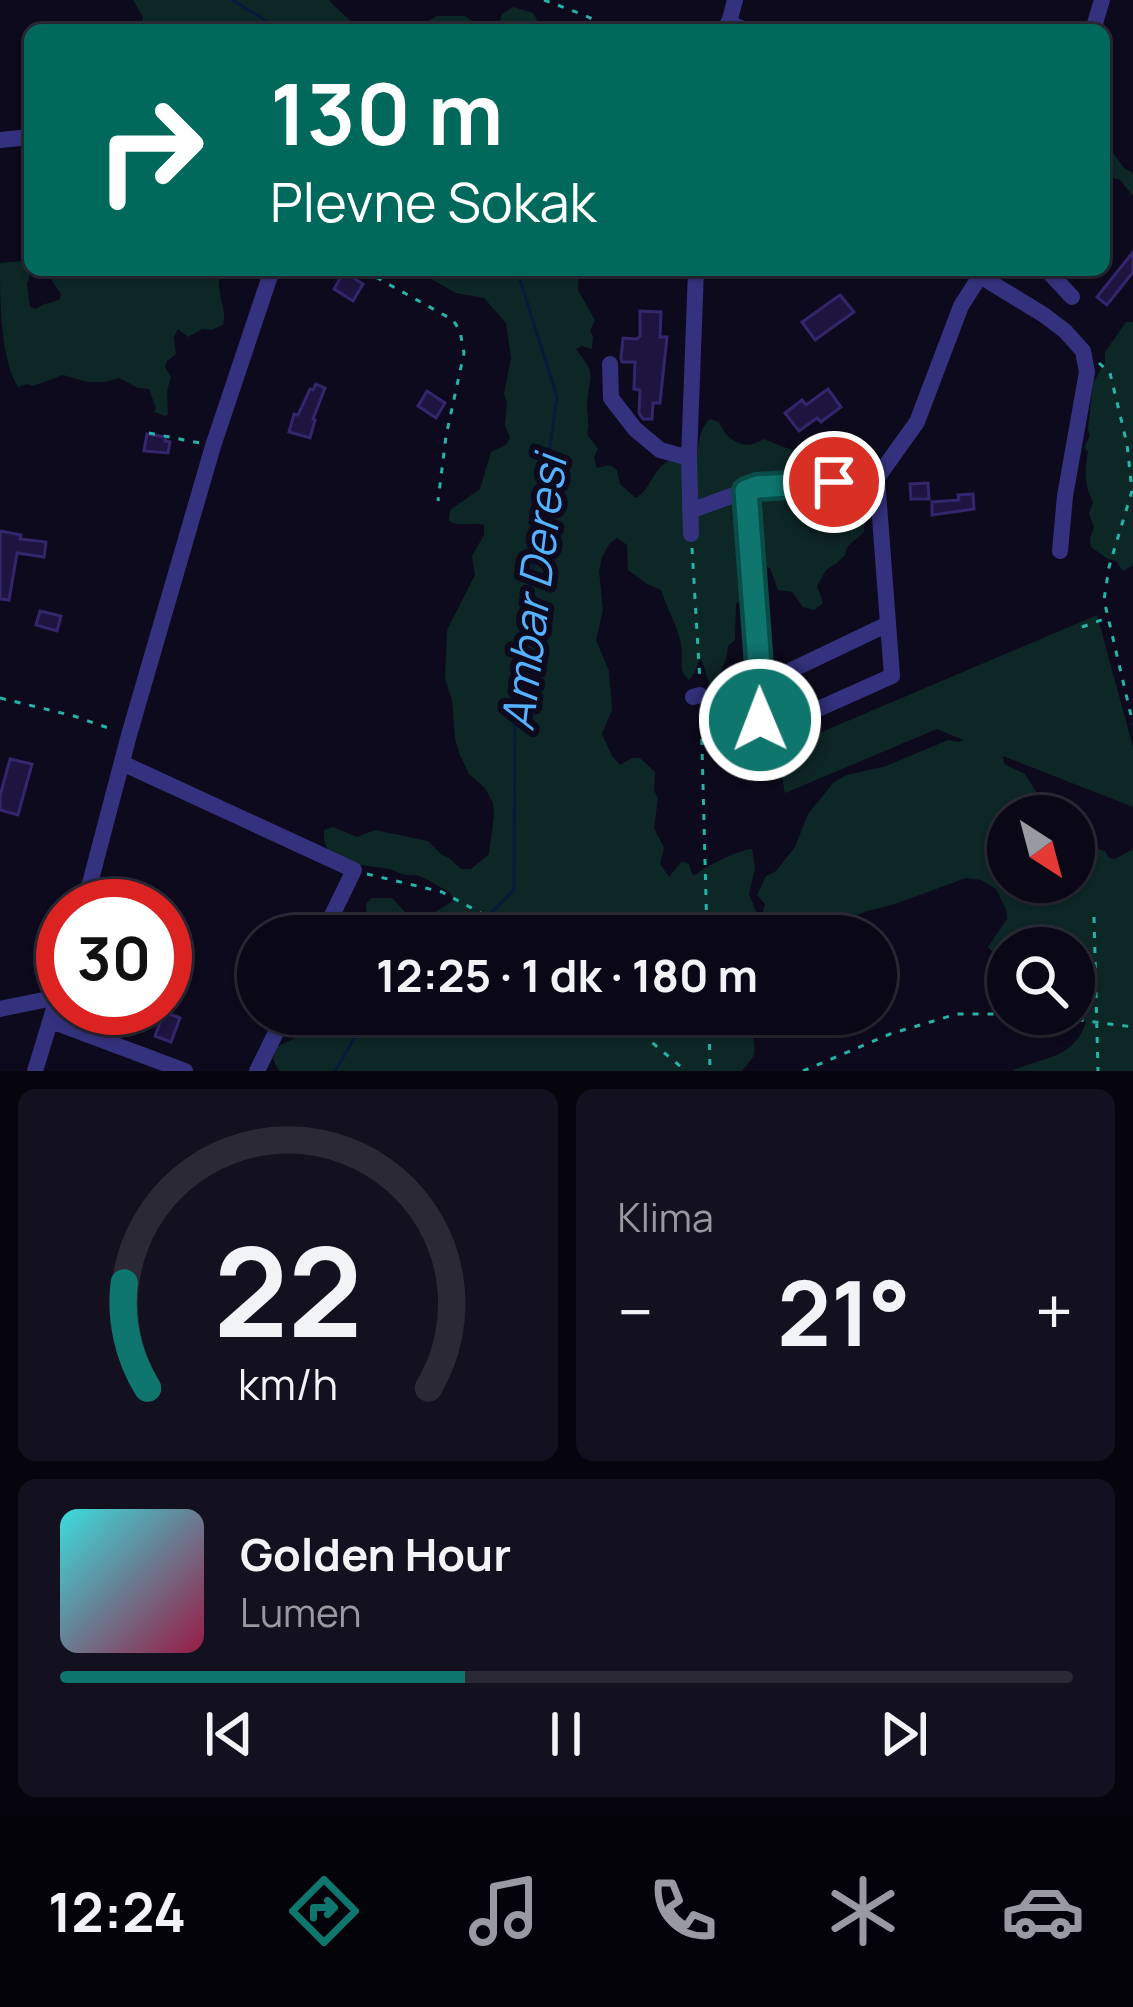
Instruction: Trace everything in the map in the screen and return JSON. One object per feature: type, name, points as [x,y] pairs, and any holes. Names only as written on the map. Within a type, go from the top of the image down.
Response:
[{"type":"street","points":[[91,879],[214,446],[270,276]]},
{"type":"street","points":[[691,534],[695,276]]},
{"type":"street","points":[[746,491],[760,679],[752,694],[765,725],[892,676],[877,478],[917,422],[961,306],[980,276]]},
{"type":"street","points":[[986,276],[1065,331],[1083,351],[1087,372],[1060,551]]},
{"type":"street","points":[[1053,276],[1072,297]]},
{"type":"street","points":[[610,364],[611,398],[635,429],[660,450],[689,458]]},
{"type":"street","points":[[690,511],[757,487],[877,478]]},
{"type":"street","points":[[755,687],[888,624]]},
{"type":"street","points":[[122,763],[354,870],[332,915]]},
{"type":"street","points":[[0,1009],[36,996]]},
{"type":"street","points":[[35,1071],[46,1035]]},
{"type":"street","points":[[89,1035],[185,1071]]},
{"type":"street","points":[[257,1071],[275,1035]]},
{"type":"path","points":[[544,0],[601,24]]},
{"type":"path","points":[[374,276],[453,320],[460,331],[464,353],[438,501]]},
{"type":"path","points":[[1083,351],[1110,373],[1127,443],[1132,490],[1104,600],[1133,724]]},
{"type":"path","points":[[149,433],[214,446]]},
{"type":"path","points":[[691,534],[706,915]]},
{"type":"path","points":[[1082,626],[1108,617]]},
{"type":"path","points":[[0,698],[129,735]]},
{"type":"path","points":[[354,870],[442,892],[484,915]]},
{"type":"path","points":[[1094,917],[1098,1071]]},
{"type":"path","points":[[803,1071],[890,1034],[957,1014],[987,1014]]},
{"type":"path","points":[[1096,1024],[1133,1027]]},
{"type":"path","points":[[643,1035],[686,1071]]},
{"type":"path","points":[[709,1035],[710,1071]]},
{"type":"green space","points":[[133,0],[329,0],[353,24],[139,24],[143,17]]},
{"type":"green space","points":[[513,7],[533,13],[537,24],[499,24],[502,14]]},
{"type":"green space","points":[[437,16],[465,16],[476,24],[419,24]]},
{"type":"green space","points":[[1110,149],[1133,173],[1133,196],[1120,180],[1110,177]]},
{"type":"green space","points":[[24,262],[24,276],[30,276],[30,307],[36,309],[60,299],[49,276],[220,276],[223,325],[188,337],[178,329],[176,354],[165,367],[171,377],[166,416],[154,412],[149,389],[119,378],[88,382],[63,375],[18,387],[4,344],[0,263]]},
{"type":"green space","points":[[426,276],[579,276],[578,290],[595,320],[590,331],[592,349],[576,349],[590,376],[587,434],[598,449],[597,468],[610,465],[617,470],[620,484],[636,498],[667,461],[674,459],[692,470],[710,419],[743,444],[763,439],[797,452],[815,451],[807,463],[808,473],[789,477],[773,492],[798,497],[860,488],[868,495],[864,532],[826,570],[817,586],[823,603],[814,610],[803,607],[792,592],[778,590],[770,568],[758,564],[736,604],[735,640],[728,646],[718,694],[713,695],[702,661],[689,680],[684,674],[680,638],[661,590],[628,570],[627,545],[617,538],[602,557],[603,610],[596,640],[609,671],[612,710],[602,734],[620,765],[640,758],[655,772],[654,828],[664,848],[660,864],[669,877],[682,861],[695,875],[752,849],[755,868],[749,894],[757,915],[430,915],[453,901],[450,892],[420,876],[336,857],[325,842],[324,830],[333,827],[357,837],[375,830],[428,841],[461,869],[471,869],[489,854],[493,803],[459,753],[445,679],[447,630],[475,575],[472,556],[484,535],[484,525],[449,521],[450,510],[480,489],[491,452],[510,438],[505,425],[504,394],[511,358],[506,323],[484,298],[456,293]]},
{"type":"green space","points":[[1126,322],[1133,322],[1133,565],[1123,571],[1116,561],[1091,547],[1093,502],[1086,484],[1088,452],[1084,447],[1090,436],[1093,383],[1105,363],[1105,352]]},
{"type":"green space","points":[[1097,615],[1133,747],[1133,807],[1003,756],[1004,764],[1025,774],[1041,795],[987,795],[987,884],[966,878],[858,915],[765,915],[765,904],[757,895],[766,876],[795,847],[808,814],[834,782],[948,740],[963,740],[937,729],[785,793],[777,751]]},
{"type":"green space","points":[[1095,842],[1109,858],[1133,849],[1133,1071],[1012,1071],[1065,1051],[1080,1035],[1095,1035],[1095,927],[1002,927],[1003,903],[1095,903]]},
{"type":"green space","points":[[371,898],[392,898],[408,915],[368,915],[366,904]]},
{"type":"green space","points":[[301,1035],[753,1035],[754,1053],[742,1071],[279,1071],[273,1059],[277,1047]]},
{"type":"building","points":[[1133,252],[1133,272],[1107,305],[1097,297]]},
{"type":"building","points":[[342,276],[363,284],[353,301],[334,289]]},
{"type":"building","points":[[840,295],[854,312],[815,340],[802,322]]},
{"type":"building","points":[[640,311],[661,312],[660,337],[667,337],[660,403],[653,403],[652,419],[643,419],[639,413],[635,362],[621,358],[623,338],[640,336]]},
{"type":"building","points":[[316,384],[325,388],[310,438],[289,432],[294,414],[298,415]]},
{"type":"building","points":[[828,389],[841,407],[799,431],[785,413]]},
{"type":"building","points":[[427,391],[445,403],[436,418],[418,406]]},
{"type":"building","points":[[147,434],[166,437],[168,453],[144,451]]},
{"type":"building","points":[[928,483],[929,499],[911,499],[910,484]]},
{"type":"building","points":[[973,494],[974,509],[932,515],[932,502]]},
{"type":"building","points":[[0,531],[46,542],[44,557],[17,553],[9,600],[0,599]]},
{"type":"building","points":[[40,611],[61,616],[57,631],[36,625]]},
{"type":"building","points":[[10,759],[32,764],[18,815],[0,810]]},
{"type":"waterway","name":"Ambar Deresi","points":[[232,0],[272,24]]},
{"type":"waterway","name":"Ambar Deresi","points":[[492,912],[514,890],[515,695],[557,397],[519,276]]},
{"type":"waterway","name":"Ambar Deresi","points":[[335,1071],[356,1035]]},
{"type":"route","points":[[760,720],[752,694],[760,679],[746,491],[834,482]]}]
